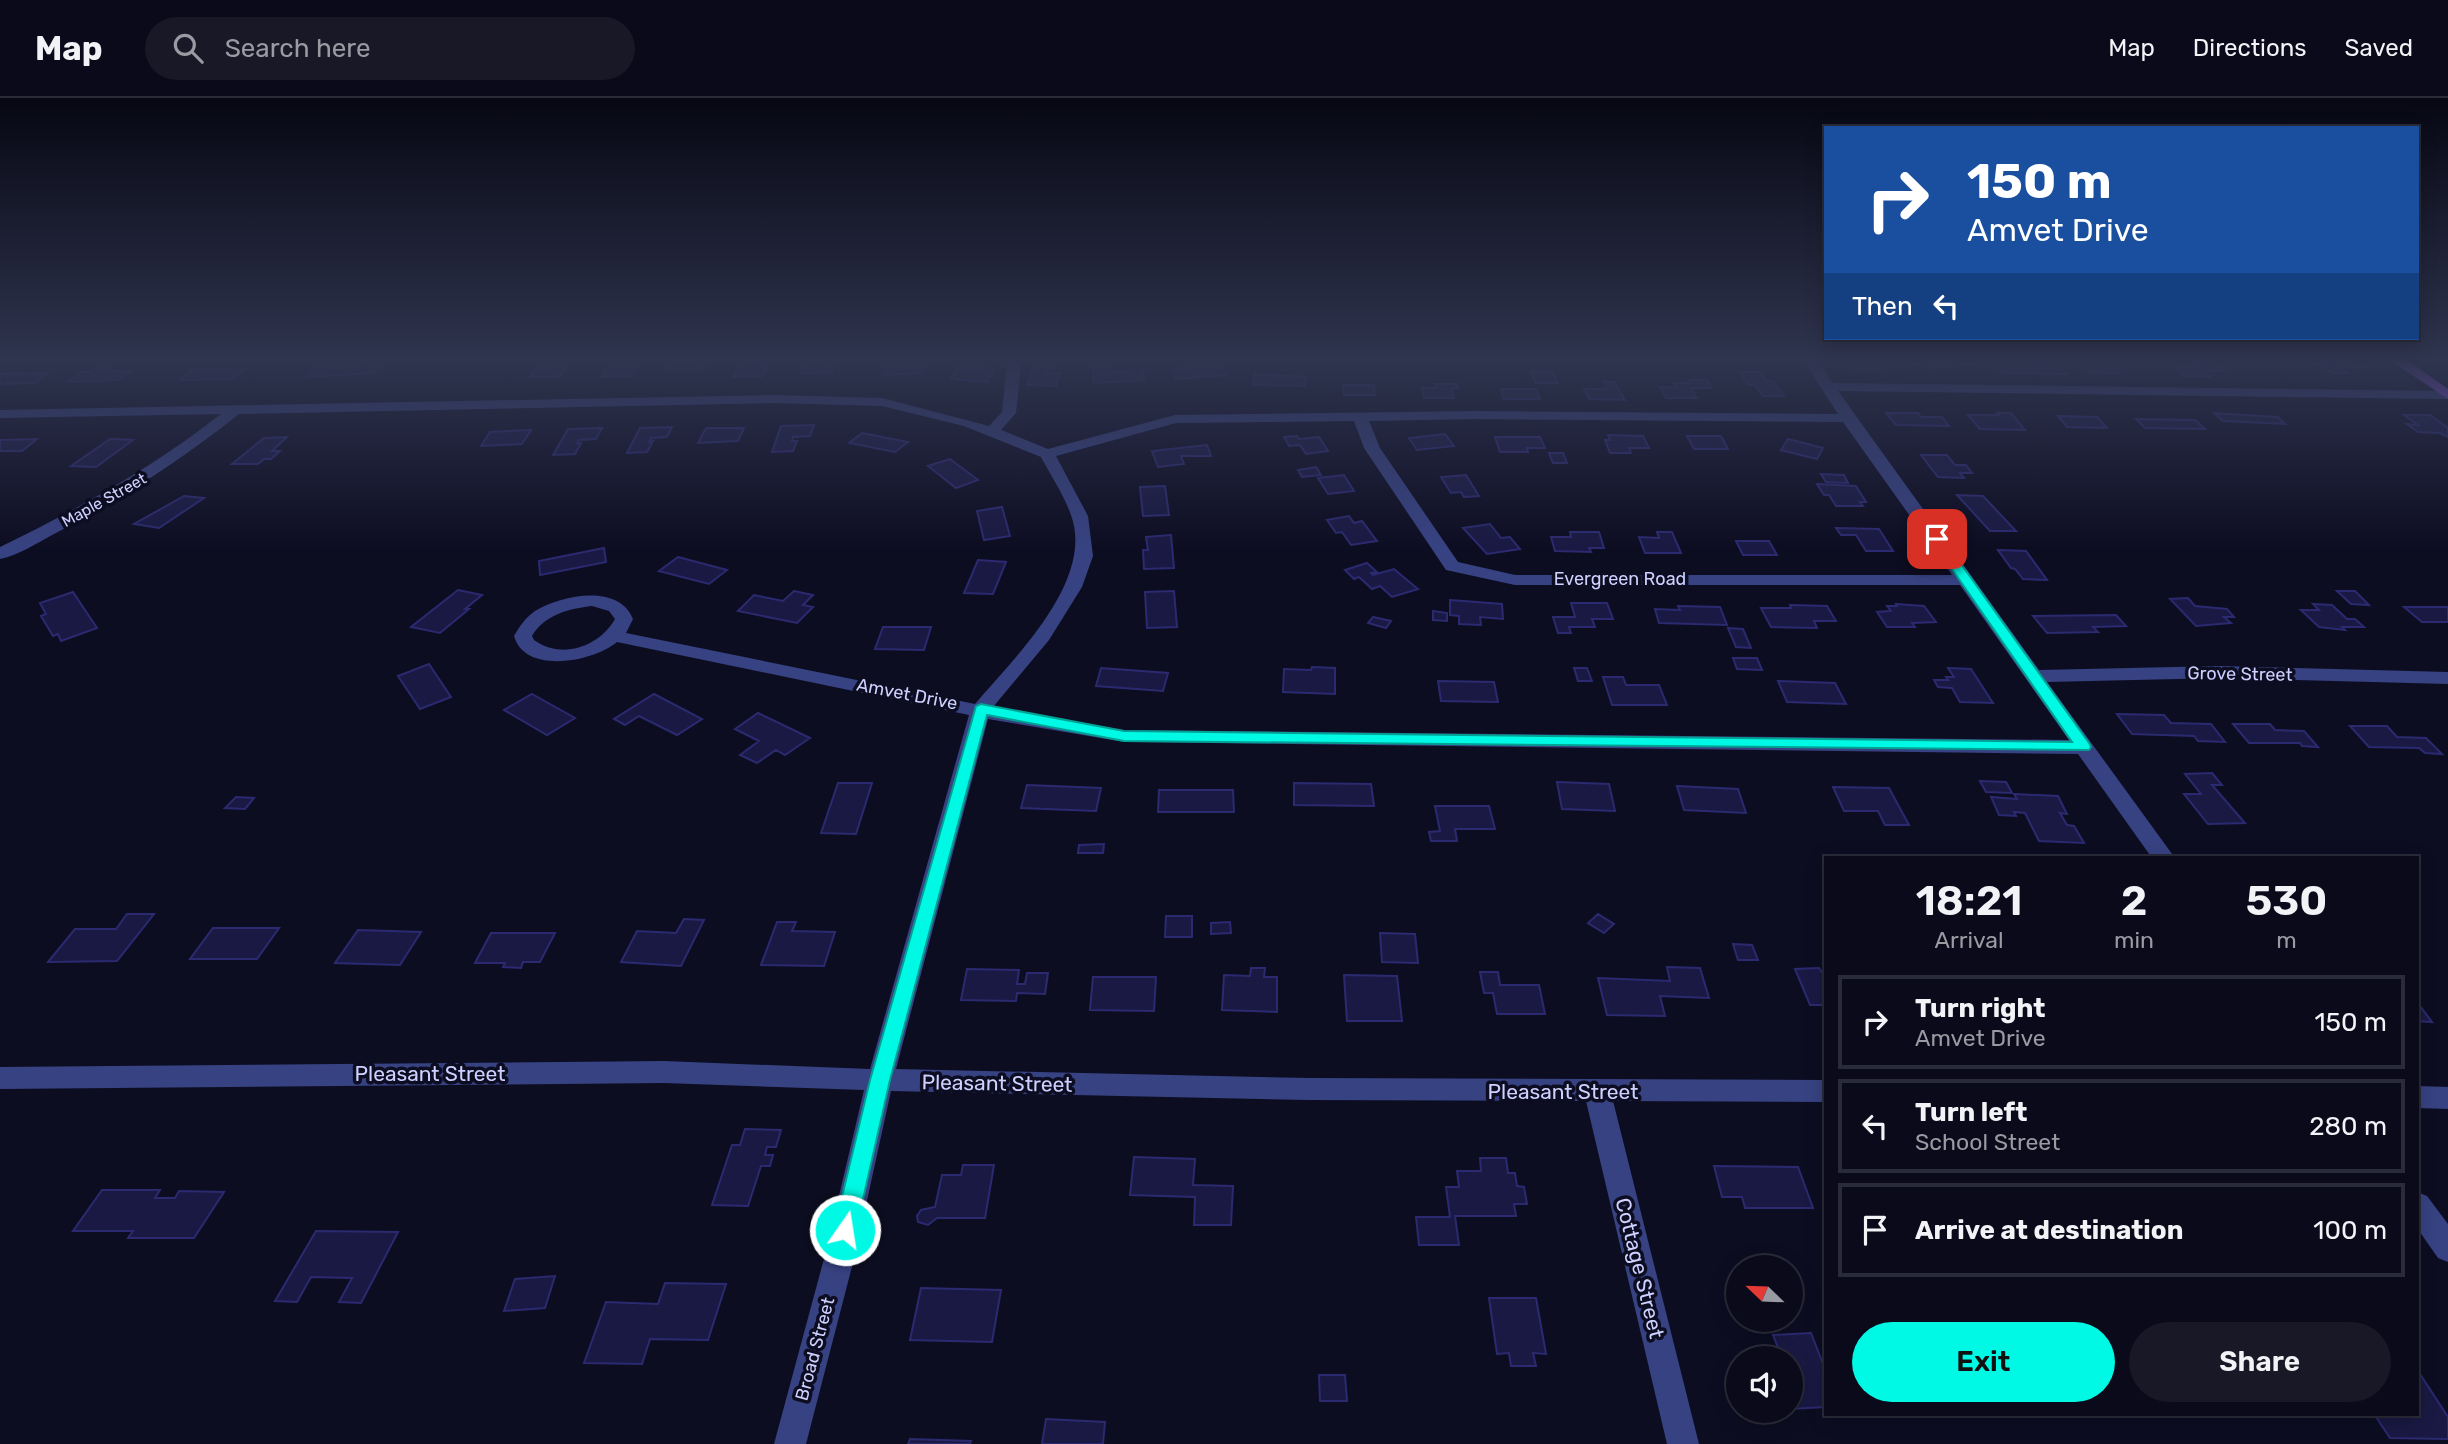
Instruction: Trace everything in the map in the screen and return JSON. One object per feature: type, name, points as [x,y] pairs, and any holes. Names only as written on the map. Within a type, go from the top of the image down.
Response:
[{"type":"street","name":"Maple Street","points":[[0,554],[127,488],[178,455],[219,423]]},
{"type":"street","points":[[968,423],[1047,454],[1161,423]]},
{"type":"street","points":[[991,432],[1000,423]]},
{"type":"street","name":"Evergreen Road","points":[[1363,423],[1372,448],[1452,566],[1515,580],[1967,580]]},
{"type":"street","points":[[1851,423],[1967,580],[2163,856]]},
{"type":"street","name":"Broad Street","points":[[790,1444],[839,1255],[880,1080],[981,709],[1040,640],[1073,587],[1084,556],[1080,516],[1047,454]]},
{"type":"street","points":[[592,601],[605,603],[622,612],[624,619],[621,628],[614,636],[588,650],[556,656],[531,650],[523,636],[527,627],[548,611],[577,602],[592,601]]},
{"type":"street","name":"Amvet Drive","points":[[614,636],[1124,736],[2084,747]]},
{"type":"street","name":"Grove Street","points":[[2033,676],[2221,672],[2448,678]]},
{"type":"street","name":"Pleasant Street","points":[[0,1078],[664,1072],[880,1080],[1295,1089],[1824,1091]]},
{"type":"street","name":"Cottage Street","points":[[1597,1091],[1683,1444]]},
{"type":"street","points":[[2419,1097],[2448,1098]]},
{"type":"street","points":[[2419,1208],[2448,1248]]},
{"type":"building","points":[[1894,423],[1947,423],[1949,426]]},
{"type":"building","points":[[1975,423],[2019,423],[2025,430],[1980,429]]},
{"type":"building","points":[[2064,423],[2102,423],[2107,428],[2067,427]]},
{"type":"building","points":[[2140,423],[2198,423],[2205,429],[2145,428]]},
{"type":"building","points":[[2415,423],[2441,423],[2448,428],[2448,437],[2440,433],[2418,432],[2407,424],[2418,425]]},
{"type":"building","points":[[814,425],[810,436],[793,437],[792,441],[797,441],[793,451],[772,452],[781,426]]},
{"type":"building","points":[[672,427],[667,437],[651,438],[649,442],[653,441],[647,452],[627,453],[640,428]]},
{"type":"building","points":[[602,428],[596,439],[579,440],[577,443],[581,443],[575,454],[553,455],[568,429]]},
{"type":"building","points":[[706,428],[744,428],[738,441],[698,443]]},
{"type":"building","points":[[531,430],[522,444],[481,446],[490,432]]},
{"type":"building","points":[[862,433],[908,442],[895,452],[849,443]]},
{"type":"building","points":[[1445,434],[1454,446],[1417,450],[1409,438]]},
{"type":"building","points":[[1608,435],[1643,436],[1649,448],[1629,448],[1631,453],[1610,453],[1605,440],[1610,440]]},
{"type":"building","points":[[1297,436],[1299,439],[1319,437],[1328,451],[1306,454],[1300,445],[1289,446],[1284,437]]},
{"type":"building","points":[[1687,436],[1721,436],[1728,449],[1694,449]]},
{"type":"building","points":[[287,437],[272,451],[280,451],[271,459],[264,459],[258,464],[232,464],[264,438]]},
{"type":"building","points":[[1495,437],[1540,437],[1545,448],[1527,448],[1528,452],[1500,452]]},
{"type":"building","points":[[37,439],[22,451],[0,451],[0,440]]},
{"type":"building","points":[[110,439],[133,440],[96,467],[71,466]]},
{"type":"building","points":[[1788,439],[1823,448],[1817,459],[1781,450]]},
{"type":"building","points":[[1207,445],[1211,456],[1181,456],[1184,464],[1158,467],[1152,451]]},
{"type":"building","points":[[1549,453],[1563,453],[1567,463],[1553,463]]},
{"type":"building","points":[[1921,455],[1947,455],[1955,465],[1966,465],[1972,473],[1960,473],[1964,478],[1938,477]]},
{"type":"building","points":[[950,459],[978,480],[956,488],[928,466]]},
{"type":"building","points":[[1316,467],[1321,475],[1302,477],[1298,470]]},
{"type":"building","points":[[1821,474],[1844,475],[1848,483],[1826,482]]},
{"type":"building","points":[[1344,475],[1354,491],[1328,494],[1318,478]]},
{"type":"building","points":[[1466,475],[1479,496],[1464,497],[1461,492],[1451,493],[1441,477]]},
{"type":"building","points":[[1817,484],[1856,486],[1866,502],[1860,502],[1863,506],[1836,506]]},
{"type":"building","points":[[1165,486],[1169,515],[1143,516],[1140,487]]},
{"type":"building","points":[[1957,495],[1983,496],[2016,531],[1990,531]]},
{"type":"building","points":[[184,496],[204,498],[159,528],[134,524]]},
{"type":"building","points":[[1002,507],[1010,536],[984,540],[977,511]]},
{"type":"building","points":[[1349,516],[1354,523],[1362,521],[1377,541],[1351,545],[1342,532],[1336,533],[1327,520]]},
{"type":"building","points":[[1490,524],[1501,538],[1510,537],[1520,549],[1487,554],[1463,528]]},
{"type":"building","points":[[1836,528],[1879,529],[1893,551],[1866,551],[1856,535],[1841,535]]},
{"type":"building","points":[[1570,532],[1599,532],[1604,548],[1589,548],[1591,552],[1555,551],[1551,537],[1571,537]]},
{"type":"building","points":[[1657,532],[1672,532],[1681,553],[1645,553],[1639,537],[1659,538]]},
{"type":"building","points":[[1171,535],[1174,568],[1144,569],[1143,550],[1148,550],[1146,537]]},
{"type":"building","points":[[1736,541],[1769,541],[1777,555],[1743,555]]},
{"type":"building","points":[[604,548],[606,562],[540,575],[539,561]]},
{"type":"building","points":[[1998,550],[2026,551],[2047,580],[2023,579]]},
{"type":"building","points":[[678,557],[727,570],[709,584],[659,571]]},
{"type":"building","points":[[978,560],[1006,562],[993,594],[964,593]]},
{"type":"building","points":[[1367,563],[1377,572],[1371,573],[1373,575],[1394,569],[1418,589],[1392,597],[1380,586],[1372,589],[1359,577],[1354,579],[1345,570]]},
{"type":"building","points":[[458,590],[482,595],[440,633],[411,627]]},
{"type":"building","points":[[794,591],[813,595],[803,605],[813,607],[797,623],[738,611],[754,595],[783,601]]},
{"type":"building","points":[[1174,591],[1177,627],[1147,628],[1145,592]]},
{"type":"building","points":[[2337,591],[2355,591],[2369,605],[2351,604]]},
{"type":"building","points":[[73,592],[97,628],[61,641],[58,634],[53,636],[41,616],[46,614],[40,603]]},
{"type":"building","points":[[2188,598],[2195,606],[2227,609],[2234,617],[2224,617],[2231,623],[2196,626],[2170,599]]},
{"type":"building","points":[[1450,600],[1502,604],[1503,619],[1480,617],[1481,625],[1459,624],[1459,616],[1450,615]]},
{"type":"building","points":[[1571,603],[1607,603],[1613,619],[1592,619],[1595,627],[1569,627],[1571,633],[1558,633],[1553,617],[1575,617]]},
{"type":"building","points":[[1896,604],[1924,606],[1936,622],[1912,623],[1915,627],[1887,627],[1877,612],[1891,611],[1887,606],[1897,606]]},
{"type":"building","points":[[2313,604],[2332,605],[2347,619],[2355,619],[2364,627],[2342,627],[2345,630],[2319,627],[2301,610],[2319,610]]},
{"type":"building","points":[[1790,605],[1827,606],[1836,621],[1814,621],[1817,628],[1771,627],[1761,608],[1791,608]]},
{"type":"building","points":[[1678,606],[1720,607],[1727,625],[1659,623],[1655,609],[1680,610]]},
{"type":"building","points":[[2404,607],[2448,607],[2448,622],[2422,622]]},
{"type":"building","points":[[1433,611],[1447,613],[1447,621],[1433,620]]},
{"type":"building","points":[[2116,615],[2126,626],[2093,627],[2098,632],[2047,633],[2033,616]]},
{"type":"building","points":[[1373,617],[1391,621],[1386,628],[1368,623]]},
{"type":"building","points":[[883,627],[931,627],[924,650],[875,649]]},
{"type":"building","points":[[1728,628],[1743,629],[1751,648],[1736,647]]},
{"type":"building","points":[[1733,658],[1757,658],[1762,670],[1737,669]]},
{"type":"building","points":[[429,664],[451,697],[420,709],[398,676]]},
{"type":"building","points":[[1312,667],[1335,668],[1335,694],[1283,692],[1284,669],[1311,670]]},
{"type":"building","points":[[1101,668],[1168,673],[1163,691],[1096,686]]},
{"type":"building","points":[[1574,668],[1587,668],[1592,681],[1578,681]]},
{"type":"building","points":[[1948,668],[1971,669],[1993,703],[1960,702],[1952,688],[1938,687],[1934,680],[1954,677]]},
{"type":"building","points":[[1603,677],[1623,677],[1626,685],[1659,685],[1667,705],[1612,705]]},
{"type":"building","points":[[1438,681],[1494,682],[1498,702],[1441,701]]},
{"type":"building","points":[[1778,681],[1835,683],[1846,704],[1787,702]]},
{"type":"building","points":[[532,694],[575,718],[547,735],[504,710]]},
{"type":"building","points":[[654,694],[702,719],[677,735],[639,716],[625,725],[614,719]]},
{"type":"building","points":[[758,713],[810,738],[785,755],[776,750],[757,763],[740,755],[759,741],[735,729]]},
{"type":"building","points":[[2117,714],[2164,715],[2171,723],[2211,724],[2225,742],[2198,741],[2194,736],[2132,734]]},
{"type":"building","points":[[2233,724],[2270,724],[2275,730],[2304,731],[2318,747],[2302,746],[2300,743],[2249,743]]},
{"type":"building","points":[[2350,726],[2387,726],[2397,737],[2426,738],[2442,754],[2425,753],[2419,748],[2369,747]]},
{"type":"building","points":[[2212,773],[2222,785],[2212,785],[2245,823],[2208,824],[2184,794],[2201,794],[2185,774]]},
{"type":"building","points":[[1980,781],[2006,782],[2012,793],[1986,792]]},
{"type":"building","points":[[1557,782],[1609,784],[1615,811],[1562,809]]},
{"type":"building","points":[[838,783],[872,783],[856,834],[821,833]]},
{"type":"building","points":[[1294,783],[1371,784],[1374,806],[1294,805]]},
{"type":"building","points":[[1027,785],[1101,788],[1096,811],[1021,808]]},
{"type":"building","points":[[1677,786],[1738,789],[1746,813],[1684,810]]},
{"type":"building","points":[[1833,787],[1889,788],[1909,825],[1885,825],[1878,811],[1844,811]]},
{"type":"building","points":[[1159,790],[1233,790],[1234,812],[1158,812]]},
{"type":"building","points":[[2014,794],[2058,796],[2067,814],[2060,813],[2067,825],[2074,826],[2084,843],[2039,841],[2025,813],[2014,812],[2016,816],[1999,815],[1991,797],[2017,799]]},
{"type":"building","points":[[236,797],[254,798],[245,809],[225,808]]},
{"type":"building","points":[[1435,806],[1489,806],[1495,829],[1455,829],[1457,841],[1431,841],[1429,832],[1440,831]]},
{"type":"building","points":[[1104,844],[1103,853],[1078,853],[1079,845]]},
{"type":"building","points":[[127,914],[154,914],[117,961],[48,962],[75,929],[116,929]]},
{"type":"building","points":[[1598,914],[1614,924],[1604,933],[1588,923]]},
{"type":"building","points":[[1166,916],[1192,916],[1192,937],[1165,937]]},
{"type":"building","points":[[684,919],[704,920],[681,966],[621,962],[637,931],[676,933]]},
{"type":"building","points":[[777,922],[796,922],[792,931],[835,932],[824,966],[761,965]]},
{"type":"building","points":[[1230,922],[1231,933],[1211,934],[1211,923]]},
{"type":"building","points":[[213,928],[279,928],[257,959],[190,959]]},
{"type":"building","points":[[358,930],[421,932],[400,965],[335,963]]},
{"type":"building","points":[[491,933],[555,933],[540,962],[523,962],[521,968],[503,967],[505,963],[475,963]]},
{"type":"building","points":[[1380,933],[1415,934],[1418,963],[1382,962]]},
{"type":"building","points":[[1733,944],[1752,945],[1758,960],[1738,960]]},
{"type":"building","points":[[1667,967],[1700,968],[1709,998],[1660,996],[1665,1016],[1607,1015],[1598,978],[1670,981]]},
{"type":"building","points":[[1251,968],[1265,968],[1264,977],[1277,977],[1277,1012],[1222,1010],[1224,975],[1250,976]]},
{"type":"building","points":[[1819,968],[1824,976],[1824,1005],[1810,1005],[1795,969]]},
{"type":"building","points":[[967,969],[1019,970],[1017,984],[1025,984],[1027,973],[1048,973],[1045,994],[1017,993],[1016,1001],[961,1000]]},
{"type":"building","points":[[1480,972],[1498,972],[1500,985],[1539,985],[1545,1014],[1497,1014],[1493,993],[1484,993]]},
{"type":"building","points":[[1344,975],[1397,976],[1402,1021],[1347,1021]]},
{"type":"building","points":[[1093,977],[1156,977],[1154,1011],[1090,1010]]},
{"type":"building","points":[[2419,1005],[2432,1022],[2419,1021]]},
{"type":"building","points":[[745,1129],[781,1130],[776,1147],[767,1147],[765,1155],[773,1155],[770,1166],[761,1166],[748,1206],[712,1205],[732,1145],[740,1145]]},
{"type":"building","points":[[1134,1157],[1195,1159],[1193,1185],[1233,1186],[1231,1225],[1194,1225],[1195,1197],[1130,1195]]},
{"type":"building","points":[[1480,1158],[1506,1158],[1508,1173],[1515,1173],[1517,1186],[1524,1187],[1527,1204],[1514,1204],[1516,1216],[1455,1216],[1459,1245],[1419,1245],[1416,1217],[1450,1217],[1446,1187],[1459,1187],[1457,1171],[1481,1171]]},
{"type":"building","points":[[963,1165],[994,1165],[985,1218],[937,1218],[928,1225],[918,1222],[917,1216],[921,1210],[935,1207],[942,1175],[961,1175]]},
{"type":"building","points":[[1714,1166],[1798,1167],[1813,1208],[1745,1208],[1742,1197],[1722,1197]]},
{"type":"building","points":[[102,1190],[160,1190],[155,1198],[175,1198],[179,1191],[224,1192],[194,1238],[128,1238],[133,1231],[73,1231]]},
{"type":"building","points":[[316,1231],[398,1232],[361,1303],[339,1302],[352,1278],[311,1277],[297,1302],[275,1301]]},
{"type":"building","points":[[555,1276],[545,1308],[504,1311],[515,1279]]},
{"type":"building","points":[[665,1283],[726,1284],[708,1340],[650,1339],[642,1364],[584,1363],[606,1302],[658,1304]]},
{"type":"building","points":[[921,1288],[1001,1290],[992,1342],[910,1340]]},
{"type":"building","points":[[1489,1298],[1536,1298],[1546,1354],[1533,1353],[1536,1366],[1511,1366],[1509,1353],[1497,1354]]},
{"type":"building","points":[[1811,1333],[1824,1366],[1824,1407],[1803,1408],[1803,1346],[1777,1346],[1773,1335]]},
{"type":"building","points":[[2420,1374],[2448,1417],[2448,1439],[2390,1438],[2375,1416],[2419,1416]]},
{"type":"building","points":[[1319,1375],[1345,1375],[1347,1401],[1320,1401]]},
{"type":"building","points":[[1046,1419],[1105,1422],[1103,1444],[1042,1444]]},
{"type":"building","points":[[910,1439],[971,1441],[970,1444],[908,1444]]},
{"type":"route","points":[[845,1230],[880,1080],[981,709],[1020,719],[1124,736],[2084,747],[1937,539]]}]
